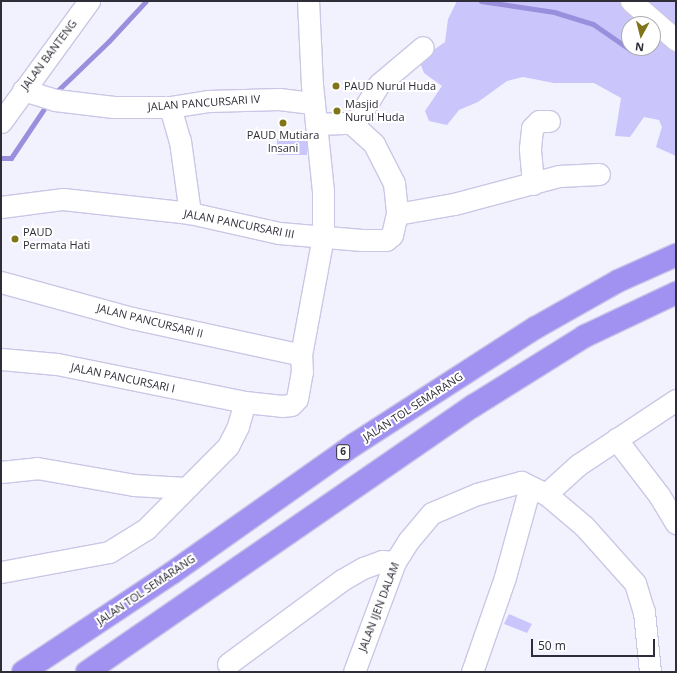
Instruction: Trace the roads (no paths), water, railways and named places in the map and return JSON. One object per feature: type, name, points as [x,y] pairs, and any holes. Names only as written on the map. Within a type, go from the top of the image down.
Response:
[{"type":"highway","name":"JALAN TOL SEMARANG","points":[[23,672],[172,573],[355,444],[535,328],[618,281],[676,255]]},
{"type":"highway","points":[[87,672],[473,406],[585,336],[676,294]]},
{"type":"street","name":"JALAN BANTENG","points":[[4,111],[23,90],[89,1]]},
{"type":"street","name":"JALAN PANCURSARI I","points":[[1,359],[57,364],[245,402],[282,406],[291,404],[296,399],[302,372],[301,355],[323,236],[322,191],[314,103],[308,1]]},
{"type":"street","points":[[631,1],[676,40]]},
{"type":"street","points":[[316,124],[354,125],[379,84],[423,47]]},
{"type":"street","name":"JALAN PANCURSARI IV","points":[[23,90],[50,98],[114,107],[170,107],[223,100],[279,99],[314,103]]},
{"type":"street","points":[[170,107],[181,148],[190,213]]},
{"type":"street","points":[[533,184],[530,148],[532,128],[539,121],[550,121]]},
{"type":"street","name":"JALAN PANCURSARI III","points":[[1,207],[63,198],[190,213],[279,233],[386,240],[392,235],[397,214],[394,183],[388,168],[374,144],[354,125]]},
{"type":"street","points":[[397,214],[454,204],[559,176],[599,174]]},
{"type":"street","name":"JALAN PANCURSARI II","points":[[1,282],[132,318],[301,355]]},
{"type":"street","points":[[1,572],[109,552],[146,529],[228,446],[238,426],[245,402]]},
{"type":"street","points":[[472,672],[505,577],[538,490],[578,466],[616,440],[673,407]]},
{"type":"street","points":[[616,440],[659,495],[676,523]]},
{"type":"street","points":[[1,472],[37,468],[134,485],[185,488]]},
{"type":"street","name":"JALAN IJEN DALAM","points":[[354,672],[395,562],[432,513],[499,487],[521,482],[538,490]]},
{"type":"street","points":[[538,490],[584,526],[635,583],[644,612],[650,672]]},
{"type":"street","points":[[228,664],[342,580],[369,566],[382,562],[395,562]]},
{"type":"waterway","points":[[54,94],[109,41],[146,1]]},
{"type":"waterway","points":[[481,1],[554,12],[593,24],[621,43]]},
{"type":"waterway","points":[[1,158],[11,158],[48,103]]},
{"type":"place","name":"PAUD Nurul Huda","points":[[336,86]]},
{"type":"place","name":"Masjid Nurul Huda","points":[[337,111]]},
{"type":"place","name":"PAUD Mutiara Insani","points":[[283,123]]},
{"type":"place","name":"PAUD Permata Hati","points":[[15,239]]}]
